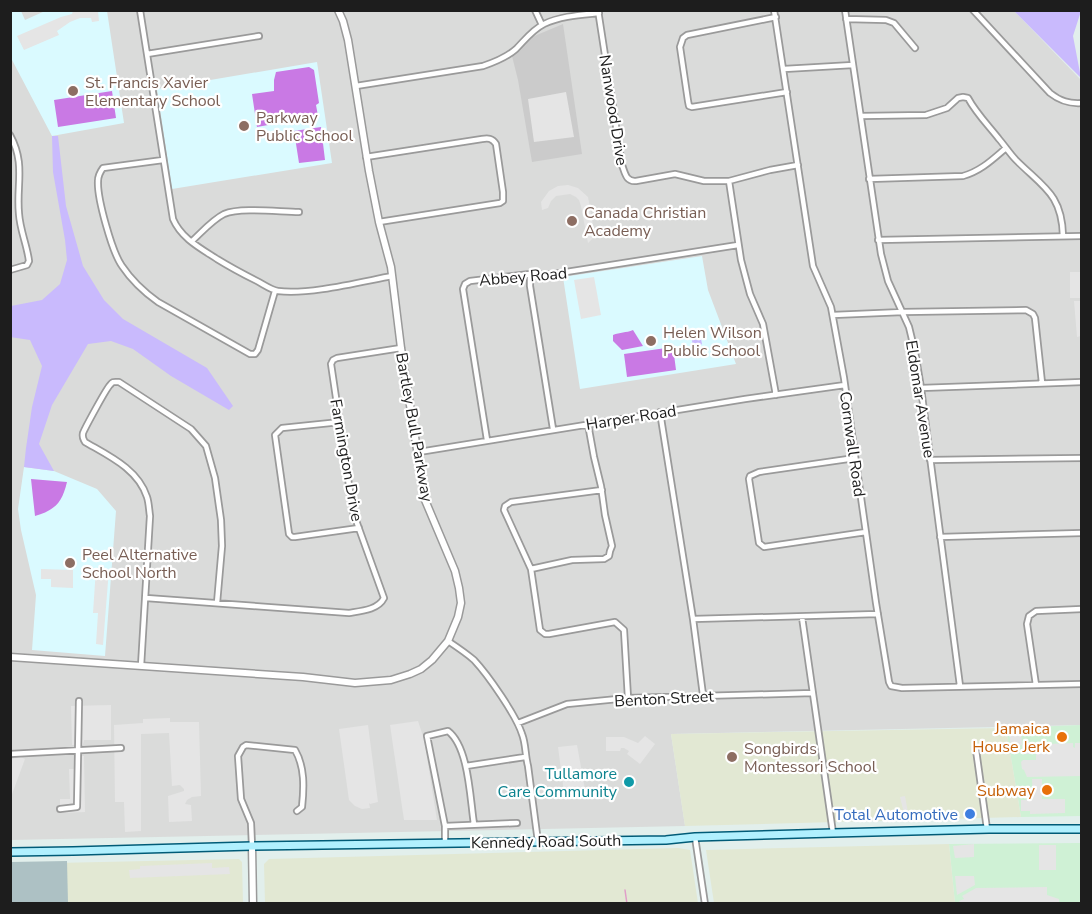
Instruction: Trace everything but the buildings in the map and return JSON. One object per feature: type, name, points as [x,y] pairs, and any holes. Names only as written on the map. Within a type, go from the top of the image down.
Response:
[{"type":"main road","name":"Kennedy Road South","points":[[10,852],[666,840],[833,833],[1082,829]]},
{"type":"street","points":[[140,10],[173,219],[177,227],[192,241],[224,263],[275,291],[295,292],[321,289],[392,276]]},
{"type":"street","name":"Bartley Bull Parkway","points":[[10,657],[354,683],[390,680],[410,674],[432,660],[448,641],[461,603],[459,588],[455,571],[425,500],[392,276],[366,157],[348,40],[338,10]]},
{"type":"street","points":[[534,10],[542,25]]},
{"type":"street","name":"Cornwall Road","points":[[774,10],[813,266],[833,315],[889,682],[891,686],[902,688],[1082,684]]},
{"type":"street","name":"Eldomar Avenue","points":[[845,10],[885,271],[909,327],[915,352],[960,686]]},
{"type":"street","points":[[974,10],[1050,93],[1059,100],[1082,103]]},
{"type":"street","points":[[356,86],[483,66],[515,50],[542,25],[558,19],[598,12]]},
{"type":"street","name":"Nanwood Drive","points":[[598,12],[622,165],[628,179],[632,182],[675,174],[704,181],[729,181],[798,165]]},
{"type":"street","points":[[776,17],[687,35],[681,41],[680,47],[688,101],[689,106],[695,107],[788,92]]},
{"type":"street","points":[[846,19],[886,20],[894,23],[915,48]]},
{"type":"street","points":[[147,54],[259,36]]},
{"type":"street","points":[[784,69],[853,65]]},
{"type":"street","points":[[861,116],[926,115],[947,108],[958,98],[968,98],[1014,159],[1040,181],[1053,196],[1058,206],[1063,236]]},
{"type":"street","points":[[10,135],[19,157],[19,216],[29,261],[27,266],[10,270]]},
{"type":"street","points":[[366,157],[489,138],[496,144],[503,201],[379,222]]},
{"type":"street","points":[[870,179],[963,176],[982,168],[1006,148]]},
{"type":"street","points":[[163,160],[104,168],[99,173],[99,194],[112,246],[120,264],[131,279],[158,302],[250,354],[255,354],[258,350],[275,291]]},
{"type":"street","points":[[729,181],[738,244],[750,294],[763,324],[776,394]]},
{"type":"street","points":[[192,241],[218,218],[231,213],[240,211],[299,212]]},
{"type":"street","points":[[879,240],[1082,236]]},
{"type":"street","name":"Abbey Road","points":[[486,440],[463,289],[465,284],[470,281],[530,274],[547,275],[738,244]]},
{"type":"street","points":[[530,274],[553,429]]},
{"type":"street","points":[[833,315],[1026,310],[1035,318],[1042,383]]},
{"type":"street","name":"Farmington Drive","points":[[146,598],[349,613],[377,607],[384,598],[354,512],[331,364],[337,358],[401,348]]},
{"type":"street","points":[[141,666],[150,516],[147,496],[138,478],[125,466],[85,442],[83,438],[86,427],[110,384],[119,382],[191,429],[206,446],[215,478],[221,520],[222,546],[217,603]]},
{"type":"street","points":[[921,388],[1082,382]]},
{"type":"street","name":"Harper Road","points":[[419,452],[776,394],[845,386]]},
{"type":"street","points":[[660,412],[703,695]]},
{"type":"street","points":[[340,422],[282,428],[275,435],[289,534],[295,537],[359,528]]},
{"type":"street","points":[[531,569],[572,560],[604,559],[609,556],[612,546],[588,424]]},
{"type":"street","points":[[855,458],[759,472],[753,475],[749,479],[753,511],[759,543],[764,547],[866,532]]},
{"type":"street","points":[[930,460],[1082,458]]},
{"type":"street","points":[[602,490],[511,502],[505,506],[504,510],[531,569],[540,630],[545,634],[615,622],[621,626],[624,630],[628,698]]},
{"type":"street","points":[[940,537],[1082,533]]},
{"type":"street","points":[[1036,685],[1027,624],[1029,616],[1036,610],[1082,609]]},
{"type":"street","points":[[693,619],[878,614]]},
{"type":"street","points":[[802,617],[833,833]]},
{"type":"street","points":[[448,641],[472,658],[481,668],[518,723],[528,765],[538,842]]},
{"type":"street","name":"Benton Street","points":[[518,723],[567,704],[628,698],[813,693]]},
{"type":"street","points":[[60,809],[77,807],[79,701]]},
{"type":"street","points":[[446,843],[445,826],[427,735],[448,731],[454,735],[466,766],[474,824]]},
{"type":"street","points":[[253,903],[251,823],[241,799],[238,756],[243,747],[246,745],[295,750],[300,759],[304,790],[302,807],[297,811]]},
{"type":"street","points":[[10,754],[121,748]]},
{"type":"street","points":[[976,750],[987,829]]},
{"type":"street","points":[[466,766],[525,757]]},
{"type":"street","points":[[445,826],[517,823]]},
{"type":"street","points":[[695,837],[705,903]]},
{"type":"shaded area","points":[[10,11],[1014,11],[1081,80],[1081,725],[671,734],[685,826],[11,840]]},
{"type":"shaded area","name":"St. Francis Xavier Elementary School","points":[[10,11],[21,11],[25,20],[45,11],[107,11],[124,123],[52,136],[11,58]]},
{"type":"shaded area","points":[[73,11],[98,11],[99,21],[92,22],[91,18],[80,18],[57,31],[59,35],[24,50],[17,36],[72,14]]},
{"type":"shaded area","points":[[1014,11],[1081,11],[1073,36],[1081,78]]},
{"type":"shaded area","points":[[563,24],[582,154],[532,162],[512,56],[521,50],[532,37]]},
{"type":"shaded area","name":"Parkway Public School","points":[[317,62],[332,163],[172,189],[157,89]]},
{"type":"shaded area","points":[[309,67],[314,70],[319,103],[316,105],[318,116],[257,127],[252,94],[274,91],[276,72]]},
{"type":"shaded area","points":[[112,91],[116,118],[58,127],[54,100]]},
{"type":"shaded area","points":[[566,92],[574,137],[534,142],[528,99]]},
{"type":"shaded area","points":[[321,127],[325,160],[299,163],[294,131]]},
{"type":"shaded area","points":[[52,136],[58,136],[66,206],[83,266],[104,300],[123,319],[207,368],[233,406],[229,410],[171,376],[133,349],[111,341],[88,344],[52,405],[39,444],[54,471],[24,467],[32,407],[42,366],[30,340],[10,337],[11,306],[42,300],[60,284],[67,260],[53,172]]},
{"type":"shaded area","points":[[568,185],[578,188],[588,197],[595,236],[588,243],[581,206],[576,197],[570,194],[556,196],[548,208],[542,210],[541,202],[549,191],[558,186]]},
{"type":"shaded area","name":"Helen Wilson Public School","points":[[702,256],[708,290],[736,364],[580,389],[563,277]]},
{"type":"shaded area","points":[[1070,272],[1081,272],[1081,298],[1070,298]]},
{"type":"shaded area","points":[[594,277],[601,315],[581,319],[574,280]]},
{"type":"shaded area","points":[[1074,301],[1081,301],[1081,336],[1077,337]]},
{"type":"shaded area","points":[[699,329],[702,344],[693,346],[690,330]]},
{"type":"shaded area","points":[[633,330],[643,346],[622,350],[613,341],[613,335]]},
{"type":"shaded area","points":[[673,347],[676,370],[627,377],[624,354]]},
{"type":"shaded area","name":"Peel Alternative School North","points":[[24,467],[54,471],[97,489],[116,511],[105,656],[32,650],[36,595],[18,509]]},
{"type":"shaded area","points":[[31,479],[67,482],[57,505],[35,516]]},
{"type":"shaded area","points":[[96,568],[109,569],[103,645],[96,644],[98,613],[93,613]]},
{"type":"shaded area","points":[[41,569],[73,570],[73,588],[51,587],[51,579],[41,579]]},
{"type":"shaded area","points":[[111,705],[111,740],[84,740],[83,745],[72,745],[71,706]]},
{"type":"shaded area","points":[[170,718],[170,722],[199,722],[201,796],[192,797],[185,804],[191,805],[192,821],[169,822],[168,796],[184,791],[184,789],[180,785],[172,786],[169,733],[141,734],[141,831],[125,832],[124,802],[115,802],[114,725],[143,723],[143,719]]},
{"type":"shaded area","points":[[418,721],[424,739],[437,820],[404,820],[390,725]]},
{"type":"shaded area","points":[[368,725],[378,802],[369,803],[370,808],[362,809],[349,800],[339,729]]},
{"type":"shaded area","points":[[1081,725],[1081,816],[1021,817],[1006,728]]},
{"type":"shaded area","points":[[1006,728],[1021,817],[685,826],[671,734]]},
{"type":"shaded area","points":[[1009,730],[1021,730],[1022,745],[1019,746],[1019,750],[1011,750]]},
{"type":"shaded area","points":[[645,736],[655,744],[640,764],[627,754],[629,751],[624,748],[620,751],[606,751],[606,737],[624,737],[638,743]]},
{"type":"shaded area","points":[[1073,743],[1075,748],[1075,743],[1081,743],[1081,776],[1027,777],[1021,762],[1036,760],[1036,754],[1023,754],[1022,745]]},
{"type":"shaded area","points":[[577,745],[586,795],[565,800],[558,747]]},
{"type":"shaded area","points":[[84,756],[85,812],[60,813],[60,799],[70,799],[69,769],[74,769],[74,757]]},
{"type":"shaded area","points":[[21,757],[25,759],[11,797],[11,759]]},
{"type":"shaded area","points":[[1032,779],[1042,779],[1042,799],[1065,799],[1065,813],[1030,814],[1030,811],[1021,811],[1021,800],[1033,800]]},
{"type":"shaded area","points":[[905,796],[908,813],[943,811],[944,817],[905,817],[900,797]]},
{"type":"shaded area","points":[[1081,843],[1081,903],[955,903],[949,844]]},
{"type":"shaded area","points":[[949,844],[955,903],[714,903],[706,850]]},
{"type":"shaded area","points":[[974,844],[974,857],[955,858],[953,846]]},
{"type":"shaded area","points":[[1039,845],[1056,845],[1056,870],[1039,870]]},
{"type":"shaded area","points":[[678,848],[690,850],[698,903],[265,903],[264,864],[269,859]]},
{"type":"shaded area","points":[[239,859],[242,862],[243,903],[11,903],[10,864]]},
{"type":"shaded area","points":[[67,861],[68,903],[11,903],[11,862]]},
{"type":"shaded area","points":[[212,863],[212,868],[229,867],[230,874],[130,878],[129,870],[140,869],[140,866]]},
{"type":"shaded area","points":[[955,876],[974,876],[975,885],[957,895]]},
{"type":"shaded area","points":[[1047,887],[1047,895],[1059,899],[1059,903],[960,903],[959,901],[964,899],[962,896],[976,888]]},
{"type":"waterway","points":[[625,890],[627,904]]},
{"type":"place","name":"St. Francis Xavier Elementary School","points":[[73,91]]},
{"type":"place","name":"Parkway Public School","points":[[244,126]]},
{"type":"place","name":"Canada Christian Academy","points":[[572,221]]},
{"type":"place","name":"Helen Wilson Public School","points":[[651,341]]},
{"type":"place","name":"Peel Alternative School North","points":[[70,563]]},
{"type":"place","name":"Jamaica House Jerk","points":[[1062,737]]},
{"type":"place","name":"Songbirds Montessori School","points":[[732,757]]},
{"type":"place","name":"Tullamore Care Community","points":[[629,782]]},
{"type":"place","name":"Subway","points":[[1047,790]]},
{"type":"place","name":"Total Automotive","points":[[970,814]]}]
